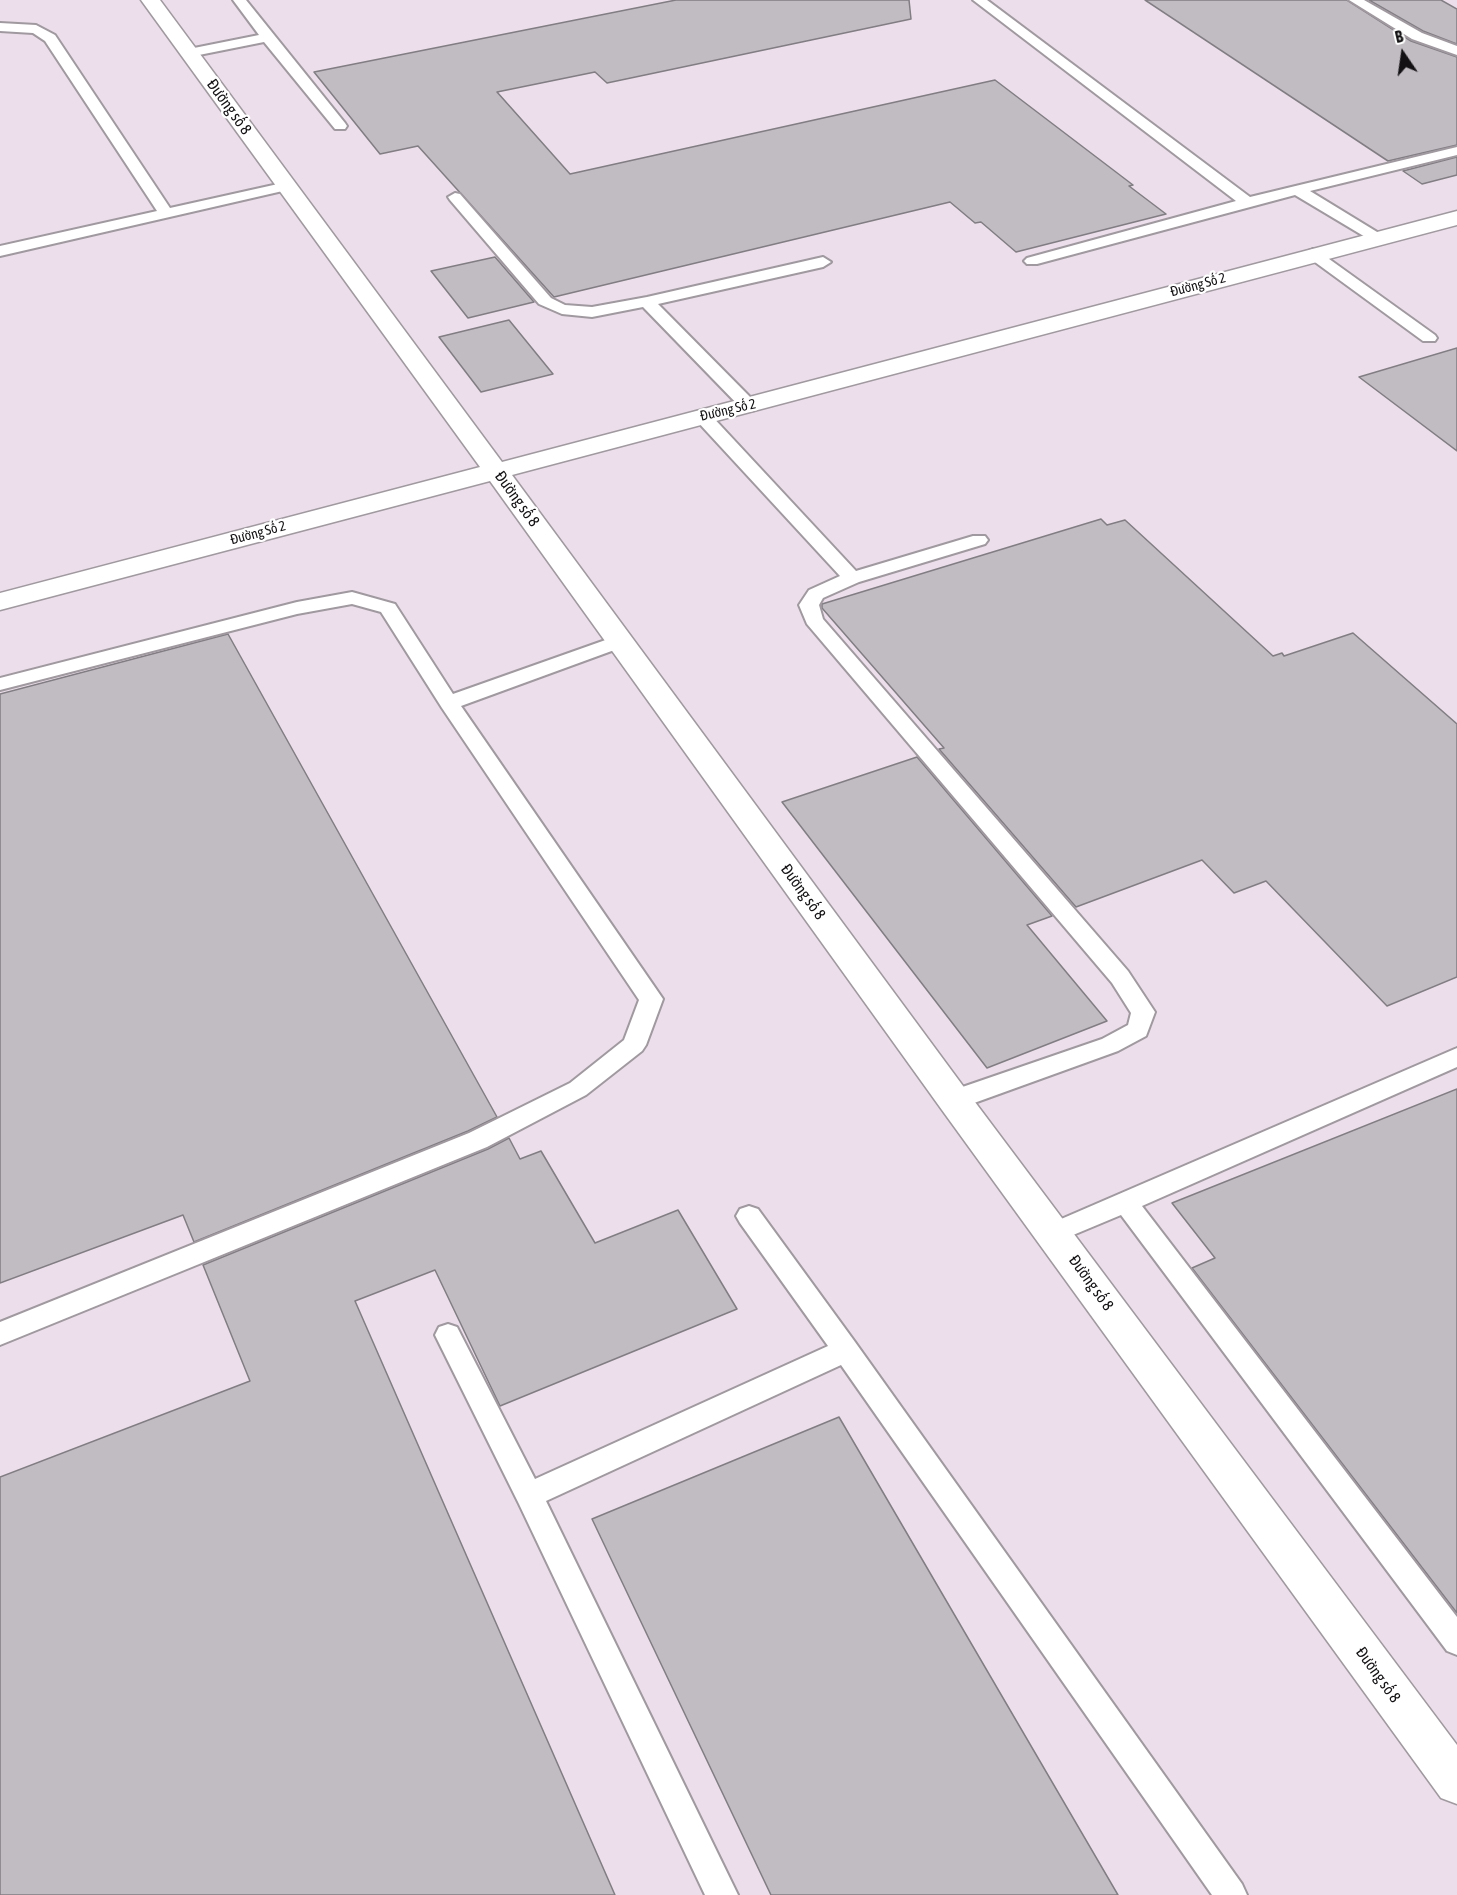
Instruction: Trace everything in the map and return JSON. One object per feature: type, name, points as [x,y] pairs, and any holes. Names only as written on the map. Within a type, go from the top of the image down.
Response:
[{"type":"street","name":"Đường số 8","points":[[150,0],[621,641],[954,1100],[1457,1782]]},
{"type":"street","name":"Đường Số 2","points":[[0,602],[702,416],[749,406],[1313,254],[1457,218]]},
{"type":"lane","points":[[239,0],[339,126]]},
{"type":"lane","points":[[979,0],[1247,202]]},
{"type":"lane","points":[[1355,0],[1417,36],[1457,51]]},
{"type":"lane","points":[[0,27],[36,29],[50,38],[166,213]]},
{"type":"lane","points":[[189,53],[267,37]]},
{"type":"lane","points":[[1032,261],[1296,189],[1457,151]]},
{"type":"lane","points":[[0,251],[288,186]]},
{"type":"lane","points":[[1296,189],[1377,238]]},
{"type":"lane","points":[[455,197],[545,301],[562,309],[592,312],[647,302],[823,262]]},
{"type":"lane","points":[[1313,254],[1429,338]]},
{"type":"lane","points":[[647,302],[749,406]]},
{"type":"lane","points":[[702,416],[852,578]]},
{"type":"lane","points":[[954,1100],[1110,1045],[1138,1030],[1143,1012],[1120,977],[814,620],[809,606],[816,594],[852,578],[979,540]]},
{"type":"lane","points":[[0,684],[297,608],[352,598],[388,608],[449,703],[651,999],[634,1046],[578,1089],[478,1140],[0,1334]]},
{"type":"lane","points":[[449,703],[621,641]]},
{"type":"lane","points":[[1054,1233],[1457,1057]]},
{"type":"lane","points":[[1125,1202],[1457,1641]]},
{"type":"lane","points":[[749,1216],[1231,1895]]},
{"type":"lane","points":[[448,1335],[529,1495],[722,1895]]},
{"type":"lane","points":[[529,1495],[846,1350]]},
{"type":"shaded area","points":[[0,0],[1457,0],[1457,1895],[0,1895]]},
{"type":"building","points":[[676,0],[909,0],[911,19],[607,83],[595,72],[497,92],[570,174],[995,80],[1133,185],[1129,186],[1166,214],[1016,252],[981,222],[975,223],[950,202],[554,297],[418,146],[380,154],[314,72]]},
{"type":"building","points":[[1145,0],[1347,0],[1411,41],[1457,57],[1457,145],[1388,161]]},
{"type":"building","points":[[1369,0],[1441,0],[1457,9],[1457,44],[1423,31]]},
{"type":"building","points":[[1457,157],[1457,175],[1422,184],[1403,171]]},
{"type":"building","points":[[495,257],[534,302],[468,318],[431,271]]},
{"type":"building","points":[[509,320],[553,374],[481,392],[439,337]]},
{"type":"building","points":[[1457,348],[1457,451],[1359,377]]},
{"type":"building","points":[[1101,519],[1107,525],[1125,520],[1273,656],[1282,653],[1284,656],[1353,633],[1457,724],[1457,977],[1387,1006],[1266,881],[1234,893],[1202,860],[1076,907],[939,749],[944,748],[822,608],[822,604]]},
{"type":"building","points":[[228,634],[497,1117],[468,1131],[194,1242],[183,1215],[0,1283],[0,694]]},
{"type":"building","points":[[917,757],[1052,916],[1027,925],[1107,1021],[987,1068],[782,802]]},
{"type":"building","points":[[1457,1089],[1457,1613],[1192,1268],[1215,1258],[1172,1203]]},
{"type":"building","points":[[509,1138],[520,1159],[541,1151],[595,1243],[678,1210],[737,1309],[500,1406],[435,1270],[355,1301],[615,1895],[0,1895],[0,1477],[250,1381],[203,1265],[488,1149]]},
{"type":"building","points":[[839,1417],[1118,1895],[771,1895],[592,1519]]}]
